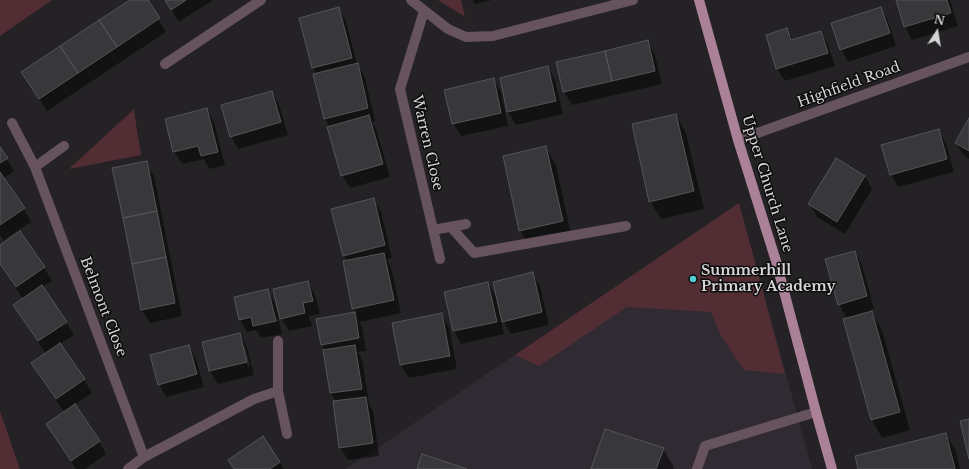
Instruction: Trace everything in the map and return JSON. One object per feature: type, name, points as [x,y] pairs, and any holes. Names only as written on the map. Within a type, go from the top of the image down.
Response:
[{"type":"main road","name":"Upper Church Lane","points":[[699,0],[738,140],[776,261],[832,469]]},
{"type":"street","points":[[165,64],[260,0]]},
{"type":"street","points":[[411,0],[448,29],[466,37],[493,36],[633,0]]},
{"type":"street","name":"Warren Close","points":[[424,10],[400,89],[440,259]]},
{"type":"street","name":"Highfield Road","points":[[738,140],[969,57]]},
{"type":"street","name":"Belmont Close","points":[[12,123],[35,167],[144,457]]},
{"type":"street","points":[[35,167],[64,146]]},
{"type":"street","points":[[433,230],[466,224]]},
{"type":"street","points":[[451,226],[474,253],[626,226]]},
{"type":"street","points":[[278,342],[278,391],[287,434]]},
{"type":"street","points":[[128,469],[144,457],[254,399],[278,391]]},
{"type":"street","points":[[705,446],[816,412]]},
{"type":"street","points":[[697,469],[705,446]]},
{"type":"street","points":[[703,469],[705,446]]},
{"type":"shaded area","points":[[0,0],[52,0],[0,36]]},
{"type":"shaded area","points":[[438,0],[461,0],[465,17]]},
{"type":"shaded area","points":[[134,109],[141,155],[69,169]]},
{"type":"shaded area","name":"Summerhill Primary Academy","points":[[739,203],[812,469],[345,469],[395,436]]},
{"type":"shaded area","points":[[739,203],[785,374],[744,370],[721,336],[711,312],[627,307],[539,366],[515,355]]},
{"type":"shaded area","points":[[0,411],[20,469],[0,469]]},
{"type":"building","points":[[130,0],[148,0],[160,18],[117,47],[99,20]]},
{"type":"building","points":[[165,0],[186,0],[171,10]]},
{"type":"building","points":[[896,0],[947,0],[951,13],[904,27]]},
{"type":"building","points":[[339,7],[352,58],[312,68],[299,18]]},
{"type":"building","points":[[881,7],[890,33],[840,50],[831,23]]},
{"type":"building","points":[[99,20],[117,47],[78,73],[60,46]]},
{"type":"building","points":[[787,28],[791,40],[821,31],[828,53],[776,69],[766,35]]},
{"type":"building","points":[[648,40],[655,71],[612,81],[605,51]]},
{"type":"building","points":[[60,46],[78,73],[39,99],[21,72]]},
{"type":"building","points":[[605,51],[612,81],[563,92],[556,62]]},
{"type":"building","points":[[358,63],[368,108],[324,119],[313,74]]},
{"type":"building","points":[[548,66],[556,101],[507,112],[500,78]]},
{"type":"building","points":[[494,78],[501,113],[452,124],[444,90]]},
{"type":"building","points":[[272,91],[281,122],[230,137],[221,105]]},
{"type":"building","points":[[207,108],[218,152],[201,156],[198,146],[173,152],[165,119]]},
{"type":"building","points":[[676,114],[694,191],[649,202],[632,124]]},
{"type":"building","points":[[369,115],[383,164],[341,176],[327,127]]},
{"type":"building","points":[[969,118],[969,151],[955,143]]},
{"type":"building","points":[[939,129],[947,159],[890,175],[881,145]]},
{"type":"building","points":[[546,146],[563,221],[519,231],[503,156]]},
{"type":"building","points":[[0,147],[8,158],[0,163]]},
{"type":"building","points":[[836,158],[865,176],[837,222],[808,204]]},
{"type":"building","points":[[147,161],[157,211],[123,218],[112,168]]},
{"type":"building","points":[[0,172],[25,208],[0,225]]},
{"type":"building","points":[[374,198],[385,245],[343,256],[331,209]]},
{"type":"building","points":[[157,211],[166,257],[132,264],[123,218]]},
{"type":"building","points":[[20,231],[45,267],[16,287],[0,264],[0,245]]},
{"type":"building","points":[[855,251],[867,296],[838,305],[825,259]]},
{"type":"building","points":[[384,253],[394,300],[352,309],[343,261]]},
{"type":"building","points":[[166,257],[175,303],[141,310],[132,264]]},
{"type":"building","points":[[533,272],[542,312],[502,322],[493,282]]},
{"type":"building","points":[[308,281],[313,301],[303,303],[305,313],[280,319],[273,289]]},
{"type":"building","points":[[488,282],[497,322],[453,331],[444,292]]},
{"type":"building","points":[[42,285],[67,322],[38,341],[13,305]]},
{"type":"building","points":[[268,289],[276,321],[253,326],[251,317],[239,320],[234,297]]},
{"type":"building","points":[[872,311],[900,412],[871,420],[843,319]]},
{"type":"building","points":[[355,312],[359,338],[321,345],[316,319]]},
{"type":"building","points":[[442,313],[450,356],[400,365],[392,323]]},
{"type":"building","points":[[240,333],[247,362],[209,371],[202,342]]},
{"type":"building","points":[[60,343],[85,379],[56,399],[31,363]]},
{"type":"building","points":[[189,345],[197,374],[158,385],[150,355]]},
{"type":"building","points":[[355,345],[362,389],[330,393],[323,350]]},
{"type":"building","points":[[366,397],[373,443],[339,448],[333,401]]},
{"type":"building","points":[[75,404],[100,441],[71,461],[46,424]]},
{"type":"building","points":[[969,419],[969,459],[960,421]]},
{"type":"building","points":[[605,429],[664,448],[656,469],[591,469]]},
{"type":"building","points":[[946,433],[955,469],[858,469],[855,456]]},
{"type":"building","points":[[263,436],[280,462],[270,469],[234,469],[228,460]]},
{"type":"building","points":[[422,454],[467,469],[417,469]]},
{"type":"place","name":"Summerhill Primary Academy","points":[[693,279]]}]
